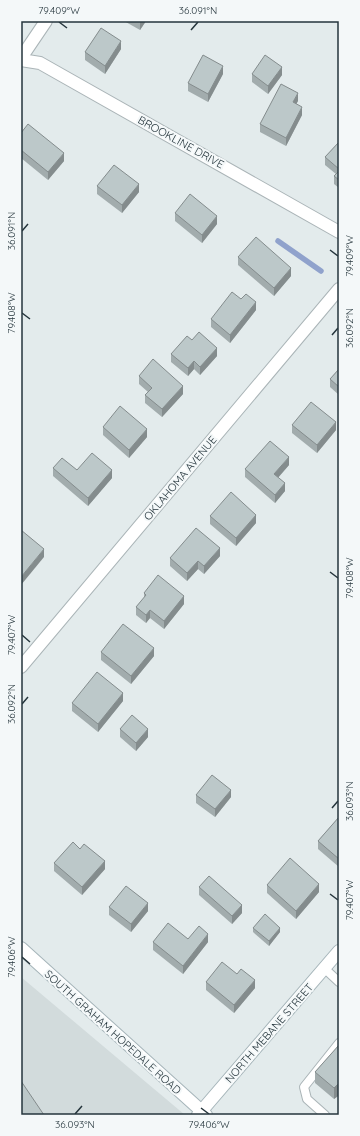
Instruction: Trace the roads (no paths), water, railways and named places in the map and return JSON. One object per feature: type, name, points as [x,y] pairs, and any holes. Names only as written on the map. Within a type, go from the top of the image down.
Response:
[{"type":"street","points":[[21,59],[46,21]]},
{"type":"street","name":"BROOKLINE DRIVE","points":[[21,59],[40,62],[339,232]]},
{"type":"street","name":"OKLAHOMA AVENUE","points":[[21,667],[339,289]]},
{"type":"street","name":"SOUTH GRAHAM HOPEDALE ROAD","points":[[21,948],[202,1114]]},
{"type":"street","name":"NORTH MEBANE STREET","points":[[202,1114],[339,951]]},
{"type":"lane","points":[[324,968],[339,982]]},
{"type":"lane","points":[[326,1115],[307,1099],[304,1087],[339,1043]]},
{"type":"waterway","points":[[278,241],[321,271]]}]
